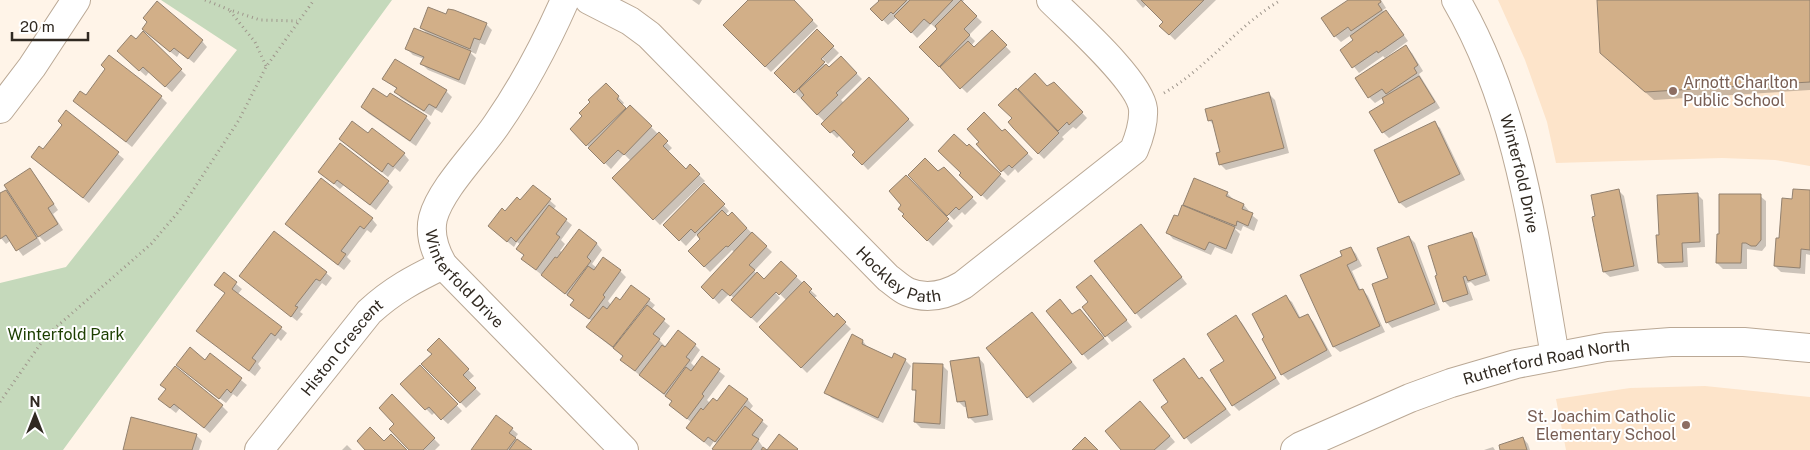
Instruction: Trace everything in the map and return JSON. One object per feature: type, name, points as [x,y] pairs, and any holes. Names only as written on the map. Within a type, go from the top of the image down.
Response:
[{"type":"street","points":[[0,109],[32,68],[76,0]]},
{"type":"street","name":"Winterfold Drive","points":[[565,0],[526,80],[437,208],[433,220],[432,235],[434,249],[444,265],[624,450]]},
{"type":"street","name":"Hockley Path","points":[[589,0],[630,21],[649,35],[888,278],[908,292],[929,297],[951,292],[963,285],[1134,150],[1139,138],[1143,108],[1137,92],[1126,76],[1052,0]]},
{"type":"street","name":"Winterfold Drive","points":[[1456,0],[1489,67],[1510,128],[1526,199],[1555,356]]},
{"type":"street","name":"Histon Crescent","points":[[259,450],[369,312],[404,284],[444,265]]},
{"type":"street","name":"Rutherford Road North","points":[[1296,450],[1375,412],[1451,383],[1516,364],[1555,356],[1606,347],[1671,342],[1744,342],[1810,348]]},
{"type":"path","points":[[205,0],[260,20],[298,21]]},
{"type":"path","points":[[0,402],[46,336],[150,244],[180,210],[239,120],[266,67],[314,0]]},
{"type":"path","points":[[1160,96],[1171,90],[1217,52],[1264,10],[1281,0]]},
{"type":"path","points":[[230,10],[255,42],[266,67]]},
{"type":"shaded area","name":"Arnott Charlton Public School","points":[[1498,0],[1810,0],[1810,166],[1775,160],[1722,158],[1556,163],[1547,122],[1525,60]]},
{"type":"shaded area","name":"St. Joachim Catholic Elementary School","points":[[1705,386],[1810,397],[1810,450],[1566,450],[1556,399],[1630,388]]},
{"type":"green space","name":"Winterfold Park","points":[[161,0],[392,0],[63,450],[0,450],[0,283],[66,267],[237,50]]},
{"type":"building","points":[[748,0],[794,0],[813,20],[765,67],[723,25]]},
{"type":"building","points":[[878,0],[907,0],[893,14],[891,12],[882,21],[870,9]]},
{"type":"building","points":[[910,0],[953,0],[930,24],[924,19],[911,33],[894,16]]},
{"type":"building","points":[[961,0],[977,16],[964,29],[970,35],[939,67],[919,47],[937,29],[935,26]]},
{"type":"building","points":[[1141,0],[1204,0],[1169,35],[1159,26],[1163,22]]},
{"type":"building","points":[[1348,0],[1380,0],[1381,2],[1378,4],[1382,10],[1351,31],[1348,27],[1334,37],[1321,18]]},
{"type":"building","points":[[1597,0],[1810,0],[1810,82],[1645,92],[1600,53]]},
{"type":"building","points":[[157,1],[203,40],[188,59],[174,48],[170,52],[142,29],[147,22],[143,18]]},
{"type":"building","points":[[428,7],[446,14],[448,9],[454,10],[487,23],[480,40],[474,38],[470,49],[420,28]]},
{"type":"building","points":[[1386,10],[1404,35],[1352,68],[1340,50],[1353,40],[1350,36]]},
{"type":"building","points":[[414,28],[471,51],[459,80],[420,64],[424,57],[405,49]]},
{"type":"building","points":[[817,29],[834,46],[821,59],[825,62],[794,93],[774,73]]},
{"type":"building","points":[[992,30],[1007,45],[960,89],[940,67],[968,41],[974,47]]},
{"type":"building","points":[[143,31],[182,69],[165,87],[143,67],[139,71],[117,51],[131,35],[136,39]]},
{"type":"building","points":[[1406,45],[1418,65],[1414,68],[1417,73],[1386,94],[1382,89],[1368,98],[1355,78]]},
{"type":"building","points":[[109,55],[162,96],[126,142],[73,101],[80,91],[86,95],[105,69],[101,65]]},
{"type":"building","points":[[841,56],[857,73],[817,115],[801,98],[804,95],[799,89],[826,64],[829,67]]},
{"type":"building","points":[[395,59],[447,90],[436,108],[429,104],[424,111],[394,92],[397,88],[382,79]]},
{"type":"building","points":[[1035,73],[1047,86],[1054,82],[1083,112],[1069,125],[1067,122],[1058,131],[1018,89]]},
{"type":"building","points":[[1419,76],[1435,102],[1382,133],[1369,112],[1384,103],[1382,98]]},
{"type":"building","points":[[869,77],[909,119],[862,165],[852,155],[855,152],[834,130],[830,133],[821,124]]},
{"type":"building","points":[[606,83],[619,96],[617,99],[626,108],[586,146],[570,129],[582,116],[579,113],[590,102],[588,100]]},
{"type":"building","points":[[373,88],[387,97],[390,93],[427,116],[410,141],[361,107]]},
{"type":"building","points":[[1016,88],[1059,133],[1038,154],[1008,122],[1012,118],[998,105]]},
{"type":"building","points":[[1269,92],[1284,148],[1219,165],[1216,153],[1220,152],[1212,120],[1208,121],[1205,109]]},
{"type":"building","points":[[630,105],[652,126],[624,155],[618,150],[604,164],[588,148]]},
{"type":"building","points":[[66,110],[119,152],[83,198],[31,157],[39,146],[43,149],[62,125],[58,121]]},
{"type":"building","points":[[984,112],[1002,131],[1005,129],[1028,153],[1012,168],[1009,165],[1001,172],[976,144],[979,142],[967,129]]},
{"type":"building","points":[[352,121],[368,133],[372,128],[405,153],[393,167],[388,163],[382,172],[339,139]]},
{"type":"building","points":[[1435,121],[1460,174],[1399,203],[1374,150]]},
{"type":"building","points":[[659,132],[668,141],[663,146],[686,169],[690,164],[700,174],[653,220],[612,178]]},
{"type":"building","points":[[954,134],[967,146],[969,144],[1001,174],[981,196],[938,151]]},
{"type":"building","points":[[340,143],[389,181],[370,205],[337,180],[334,184],[318,172]]},
{"type":"building","points":[[925,158],[938,171],[944,167],[973,197],[959,210],[956,207],[947,216],[908,175]]},
{"type":"building","points":[[30,168],[54,204],[48,208],[58,224],[38,237],[4,185]]},
{"type":"building","points":[[906,175],[949,219],[927,241],[902,216],[904,214],[898,209],[901,205],[889,191]]},
{"type":"building","points":[[321,178],[373,218],[364,229],[360,226],[341,251],[346,254],[338,265],[285,224]]},
{"type":"building","points":[[1194,178],[1228,192],[1226,196],[1244,204],[1242,209],[1253,213],[1248,226],[1237,221],[1236,226],[1183,205]]},
{"type":"building","points":[[704,183],[725,204],[695,233],[691,229],[679,241],[663,225]]},
{"type":"building","points":[[533,185],[551,199],[516,242],[511,237],[507,242],[488,226],[502,208],[505,211],[517,197],[520,200]]},
{"type":"building","points":[[1619,189],[1634,266],[1603,272],[1592,217],[1595,216],[1591,195]]},
{"type":"building","points":[[1793,189],[1810,190],[1810,250],[1801,249],[1800,268],[1774,266],[1776,238],[1779,238],[1782,198],[1792,199]]},
{"type":"building","points":[[6,190],[37,238],[16,251],[6,235],[0,239],[0,193]]},
{"type":"building","points":[[1698,193],[1700,242],[1682,243],[1683,262],[1658,263],[1656,235],[1659,235],[1657,195]]},
{"type":"building","points":[[1719,194],[1761,194],[1761,240],[1756,246],[1742,243],[1741,263],[1716,263],[1717,234],[1719,234]]},
{"type":"building","points":[[549,205],[567,219],[556,234],[560,237],[536,270],[521,259],[524,255],[516,249]]},
{"type":"building","points":[[1182,205],[1235,227],[1226,249],[1209,242],[1205,250],[1166,233],[1174,215],[1178,216]]},
{"type":"building","points":[[722,210],[728,216],[732,212],[747,228],[704,267],[688,251],[700,239],[697,235]]},
{"type":"building","points":[[1141,224],[1182,277],[1135,314],[1094,261]]},
{"type":"building","points":[[579,229],[597,243],[587,257],[591,261],[565,294],[541,275],[555,257],[557,258]]},
{"type":"building","points":[[274,231],[327,272],[320,281],[316,279],[295,306],[298,307],[291,317],[239,276]]},
{"type":"building","points":[[752,232],[767,246],[749,265],[755,270],[730,296],[722,289],[713,299],[701,287]]},
{"type":"building","points":[[1472,232],[1486,275],[1468,281],[1466,276],[1463,277],[1468,294],[1443,302],[1428,246]]},
{"type":"building","points":[[1409,236],[1435,304],[1386,323],[1372,284],[1388,278],[1377,248]]},
{"type":"building","points":[[1351,247],[1357,260],[1347,265],[1359,290],[1363,289],[1380,326],[1333,347],[1300,275],[1342,256],[1340,251]]},
{"type":"building","points":[[603,257],[621,270],[589,319],[570,305],[574,300],[567,295],[588,266],[594,270]]},
{"type":"building","points":[[781,261],[797,276],[779,295],[776,292],[751,318],[731,300],[757,272],[764,279]]},
{"type":"building","points":[[224,272],[237,282],[232,289],[282,327],[275,336],[271,333],[252,358],[256,361],[249,371],[196,331],[225,293],[214,285]]},
{"type":"building","points":[[1091,275],[1127,320],[1105,337],[1082,307],[1088,302],[1076,287]]},
{"type":"building","points":[[804,281],[812,289],[809,292],[834,317],[837,313],[846,322],[801,368],[759,327]]},
{"type":"building","points":[[631,285],[650,299],[613,347],[586,327],[603,306],[607,309],[616,297],[620,300]]},
{"type":"building","points":[[1286,295],[1299,318],[1308,314],[1327,350],[1281,375],[1262,339],[1264,337],[1252,314]]},
{"type":"building","points":[[1060,299],[1072,314],[1080,309],[1104,338],[1082,355],[1046,311]]},
{"type":"building","points":[[647,305],[665,319],[653,334],[660,339],[635,371],[620,360],[623,356],[613,348]]},
{"type":"building","points":[[1032,312],[1072,362],[1027,398],[986,348]]},
{"type":"building","points":[[1236,315],[1276,378],[1232,406],[1210,370],[1224,361],[1207,334]]},
{"type":"building","points":[[678,330],[696,344],[686,357],[690,360],[664,394],[639,375],[662,345],[665,347]]},
{"type":"building","points":[[852,334],[863,340],[862,344],[892,358],[894,353],[906,359],[878,418],[824,393]]},
{"type":"building","points":[[439,338],[469,369],[463,375],[476,388],[460,403],[421,364],[432,354],[427,350]]},
{"type":"building","points":[[190,347],[205,360],[210,353],[242,378],[231,393],[227,389],[219,399],[176,365]]},
{"type":"building","points":[[702,356],[720,369],[702,394],[704,396],[687,419],[669,405],[672,401],[665,396],[686,367],[691,371]]},
{"type":"building","points":[[979,357],[988,415],[968,418],[965,401],[957,402],[950,361]]},
{"type":"building","points":[[1184,358],[1199,379],[1202,377],[1226,409],[1184,439],[1161,407],[1168,402],[1153,380]]},
{"type":"building","points":[[913,363],[943,364],[940,424],[914,422],[916,390],[912,390]]},
{"type":"building","points":[[420,365],[458,404],[441,420],[429,407],[425,410],[400,384]]},
{"type":"building","points":[[175,366],[223,405],[204,428],[174,404],[170,408],[158,399],[166,389],[160,385]]},
{"type":"building","points":[[729,385],[748,399],[715,442],[708,437],[704,442],[686,428],[701,408],[703,410],[713,398],[717,401]]},
{"type":"building","points":[[392,394],[435,438],[423,450],[409,450],[389,429],[394,424],[379,408]]},
{"type":"building","points":[[1140,401],[1170,436],[1154,450],[1121,450],[1105,431]]},
{"type":"building","points":[[745,406],[763,420],[752,435],[759,439],[751,450],[712,449]]},
{"type":"building","points":[[496,415],[513,428],[509,433],[516,438],[507,450],[471,450]]},
{"type":"building","points":[[131,417],[197,434],[192,450],[123,450]]},
{"type":"building","points":[[370,427],[384,441],[391,434],[407,450],[365,450],[357,441]]},
{"type":"building","points":[[779,434],[798,449],[797,450],[767,450]]},
{"type":"building","points":[[1085,437],[1098,450],[1072,450]]},
{"type":"building","points":[[1523,437],[1527,450],[1500,450],[1499,445]]},
{"type":"building","points":[[517,439],[532,450],[509,450]]},
{"type":"place","name":"Arnott Charlton Public School","points":[[1673,91]]},
{"type":"place","name":"St. Joachim Catholic Elementary School","points":[[1686,425]]}]
